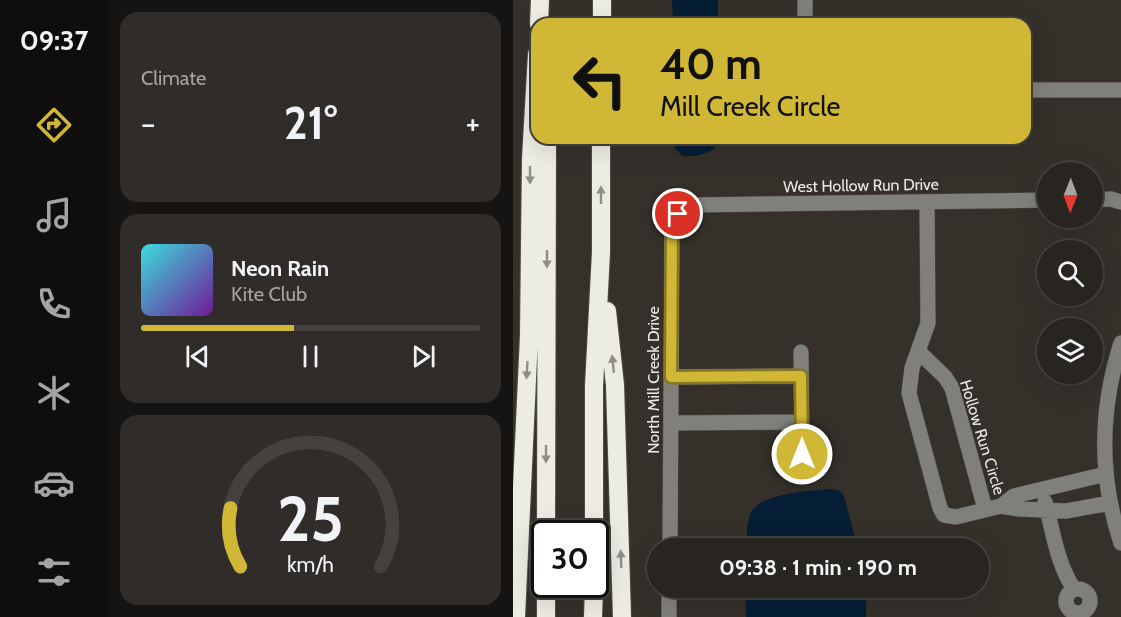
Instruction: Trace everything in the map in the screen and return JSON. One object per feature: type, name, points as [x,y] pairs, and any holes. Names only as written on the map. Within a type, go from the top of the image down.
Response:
[{"type":"highway","points":[[539,18],[540,0]]},
{"type":"highway","points":[[546,0],[546,18]]},
{"type":"highway","points":[[602,0],[602,18]]},
{"type":"highway","points":[[516,617],[529,336],[532,144]]},
{"type":"highway","points":[[546,520],[547,144]]},
{"type":"highway","points":[[594,520],[594,386],[601,252],[601,144]]},
{"type":"highway","points":[[601,252],[615,385],[622,617]]},
{"type":"highway","points":[[546,598],[546,617]]},
{"type":"highway","points":[[594,598],[594,617]]},
{"type":"street","points":[[1031,90],[1121,90]]},
{"type":"street","points":[[1103,199],[1121,202]]},
{"type":"street","name":"West Hollow Run Drive","points":[[678,214],[692,205],[1037,200]]},
{"type":"street","points":[[927,202],[928,316],[910,375],[909,393],[940,508],[944,515],[955,517],[1001,506],[1066,512],[1110,503]]},
{"type":"street","name":"North Mill Creek Drive","points":[[670,538],[672,227],[678,214]]},
{"type":"street","points":[[1121,343],[1107,401],[1104,440],[1110,503],[1121,543]]},
{"type":"street","name":"Hollow Run Circle","points":[[918,351],[945,377],[952,388],[985,509]]},
{"type":"street","points":[[801,352],[802,454]]},
{"type":"street","points":[[671,377],[801,376]]},
{"type":"street","points":[[671,423],[801,422]]},
{"type":"street","points":[[1001,506],[1014,496],[1106,474]]},
{"type":"street","points":[[1042,490],[1058,553],[1074,589]]},
{"type":"street","points":[[669,598],[669,617]]},
{"type":"water","points":[[672,0],[718,0],[718,18],[673,18]]},
{"type":"water","points":[[675,144],[715,144],[714,149],[699,155],[682,156],[675,148]]},
{"type":"water","points":[[839,490],[844,496],[855,538],[747,538],[749,519],[752,511],[758,505],[766,500],[799,492]]},
{"type":"water","points":[[745,598],[866,598],[866,617],[746,617]]},
{"type":"route","points":[[678,214],[672,227],[671,377],[801,376],[802,454]]}]
